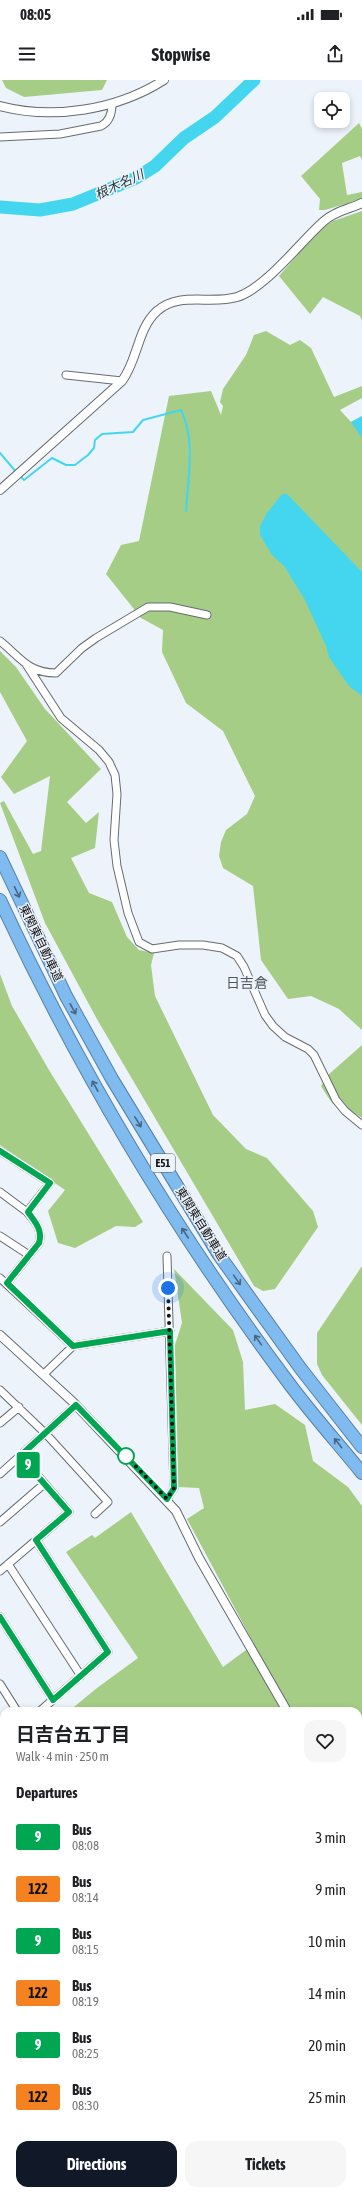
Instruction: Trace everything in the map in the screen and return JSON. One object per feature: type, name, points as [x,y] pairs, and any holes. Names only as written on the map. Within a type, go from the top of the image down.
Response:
[{"type":"highway","name":"東関東自動車道","points":[[0,857],[66,996],[131,1111],[219,1254],[301,1369],[362,1447]]},
{"type":"highway","name":"東関東自動車道","points":[[0,900],[55,1012],[96,1089],[195,1248],[285,1378],[362,1473]]},
{"type":"street","points":[[0,106],[34,112],[63,112],[112,104],[134,96],[164,80]]},
{"type":"street","points":[[0,137],[60,134],[101,126],[105,124],[111,115],[112,104]]},
{"type":"street","points":[[0,490],[122,381],[132,366],[145,327],[150,318],[165,305],[180,300],[226,299],[243,294],[288,259],[324,221],[342,210],[362,203]]},
{"type":"street","points":[[66,375],[122,381]]},
{"type":"street","points":[[0,641],[26,664],[43,673],[56,673],[96,638],[148,607],[170,606],[207,615]]},
{"type":"street","points":[[26,664],[61,718],[99,750],[109,762],[115,775],[117,794],[114,840],[117,866],[128,913],[139,942],[152,949],[179,945],[203,945],[222,948],[237,956],[244,967],[265,1015],[273,1026],[285,1037],[308,1049],[314,1055],[336,1100],[345,1111],[362,1124]]},
{"type":"street","points":[[0,1151],[50,1183],[28,1212]]},
{"type":"street","points":[[0,1192],[28,1212],[39,1228],[41,1236],[39,1243],[7,1283]]},
{"type":"street","points":[[0,1236],[29,1255]]},
{"type":"street","points":[[167,1256],[174,1488],[167,1499]]},
{"type":"street","points":[[0,1278],[73,1346]]},
{"type":"street","points":[[44,1374],[73,1346],[170,1331]]},
{"type":"street","points":[[0,1335],[76,1405],[167,1499],[182,1520],[198,1558],[285,1707]]},
{"type":"street","points":[[0,1390],[46,1434],[108,1502],[95,1514]]},
{"type":"street","points":[[0,1474],[46,1434],[76,1405]]},
{"type":"street","points":[[0,1423],[19,1407]]},
{"type":"street","points":[[0,1571],[69,1512],[20,1456]]},
{"type":"street","points":[[0,1522],[44,1484]]},
{"type":"street","points":[[36,1540],[108,1652],[45,1707]]},
{"type":"street","points":[[8,1564],[81,1676]]},
{"type":"street","points":[[0,1617],[53,1700]]},
{"type":"street","points":[[0,1684],[14,1707]]},
{"type":"green space","points":[[2,80],[107,80],[102,90],[24,97],[6,88]]},
{"type":"green space","points":[[359,123],[362,129],[362,160],[360,156],[342,163],[347,195],[362,192],[362,199],[325,210],[319,210],[320,199],[301,176]]},
{"type":"green space","points":[[362,211],[362,321],[360,316],[323,297],[310,314],[279,276],[320,229],[333,221]]},
{"type":"green space","points":[[266,331],[290,345],[300,340],[311,348],[334,397],[362,386],[362,398],[340,410],[351,422],[362,416],[362,1030],[339,1009],[311,996],[288,999],[261,960],[253,886],[223,868],[219,856],[221,842],[226,830],[247,814],[255,796],[223,731],[186,703],[162,652],[163,630],[141,618],[106,574],[121,545],[139,541],[169,396],[211,391],[221,415],[223,406],[220,402],[223,389],[246,355],[254,335]]},
{"type":"green space","points":[[0,651],[16,667],[45,709],[101,769],[67,802],[86,823],[99,812],[95,848],[71,858],[89,893],[112,902],[127,937],[139,950],[154,953],[151,965],[155,996],[213,1115],[246,1149],[267,1158],[313,1211],[318,1227],[275,1289],[263,1291],[254,1286],[98,1021],[45,923],[0,803],[4,801],[33,854],[41,851],[50,776],[14,794],[1,777],[27,741],[0,692]]},
{"type":"green space","points":[[0,974],[12,1006],[49,1070],[143,1222],[135,1227],[116,1226],[75,1248],[58,1243],[48,1211],[65,1190],[0,1145]]},
{"type":"green space","points":[[362,1045],[362,1118],[336,1106],[321,1086],[328,1075]]},
{"type":"green space","points":[[362,1266],[362,1425],[322,1375],[317,1364],[317,1333]]},
{"type":"green space","points":[[174,1269],[233,1330],[243,1362],[245,1410],[275,1404],[305,1425],[313,1461],[348,1487],[362,1506],[362,1707],[74,1707],[138,1658],[66,1552],[92,1535],[95,1538],[131,1512],[223,1667],[254,1644],[187,1519],[204,1508],[199,1488],[178,1487],[172,1354],[182,1323]]},
{"type":"water","points":[[362,416],[362,438],[351,422]]},
{"type":"water","points":[[282,494],[287,494],[362,572],[362,696],[349,686],[329,657],[326,646],[305,600],[284,566],[272,555],[260,535],[260,526],[267,513]]},
{"type":"waterway","name":"根木名川","points":[[0,207],[40,210],[73,204],[136,178],[155,166],[184,138],[215,117],[254,80]]},
{"type":"waterway","points":[[20,476],[24,480],[52,458],[66,465],[75,465],[88,455],[94,448],[95,440],[102,434],[133,432],[143,420],[181,410],[186,422],[190,447],[186,511]]},
{"type":"waterway","points":[[0,453],[17,473]]},
{"type":"bus line","name":"9","points":[[0,1151],[50,1183],[28,1212],[39,1228],[41,1236],[39,1243],[7,1283],[73,1346],[78,1344],[170,1331],[174,1488],[173,1492],[167,1499],[76,1405],[46,1434],[20,1456],[69,1512],[36,1540],[108,1652],[53,1700],[0,1617]]},
{"type":"district","name":"日吉倉","points":[[247,983]]},
{"type":"route","points":[[126,1456],[125,1455],[167,1499],[173,1492],[174,1488],[168,1288]]}]
